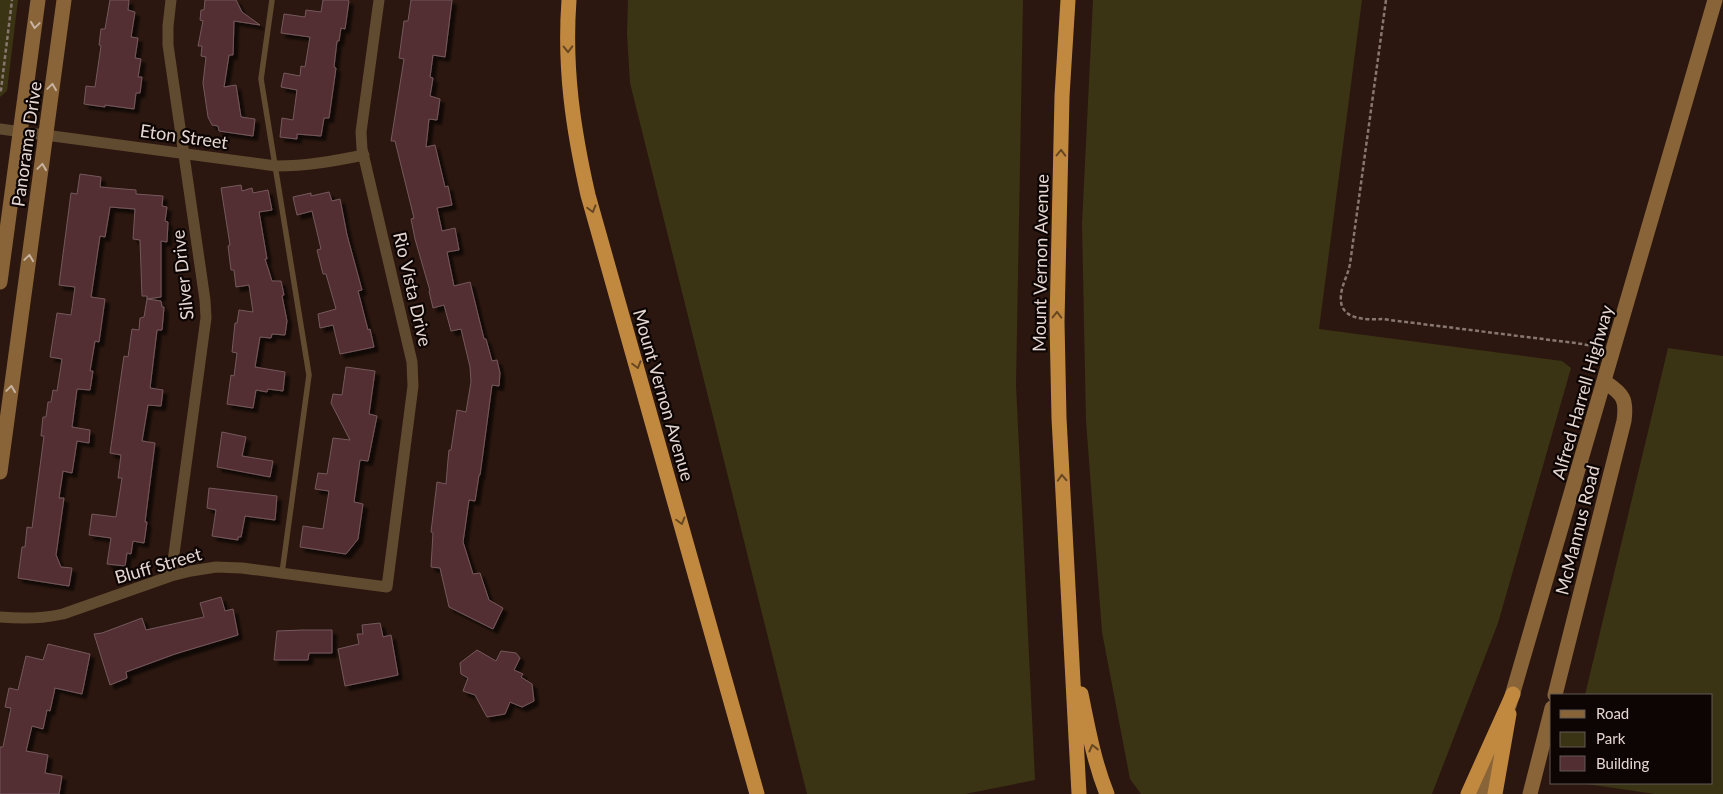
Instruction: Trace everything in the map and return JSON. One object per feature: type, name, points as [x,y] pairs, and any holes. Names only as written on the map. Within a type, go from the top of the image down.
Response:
[{"type":"highway","name":"Mount Vernon Avenue","points":[[569,0],[567,23],[568,77],[577,144],[588,195],[757,794]]},
{"type":"highway","name":"Mount Vernon Avenue","points":[[1065,526],[1059,418],[1057,322],[1062,96],[1068,0]]},
{"type":"highway","points":[[1065,526],[1078,794]]},
{"type":"highway","points":[[1065,526],[1080,693],[1092,746],[1107,794]]},
{"type":"highway","points":[[1468,794],[1513,694]]},
{"type":"highway","points":[[1496,794],[1513,694]]},
{"type":"main road","name":"Panorama Drive","points":[[0,282],[38,0]]},
{"type":"main road","name":"Panorama Drive","points":[[0,472],[64,0]]},
{"type":"main road","name":"Alfred Harrell Highway","points":[[1483,794],[1605,382],[1715,0]]},
{"type":"main road","name":"McMannus Road","points":[[1555,694],[1624,421],[1626,408],[1623,397],[1605,382]]},
{"type":"main road","points":[[1530,794],[1550,716]]},
{"type":"street","name":"Silver Drive","points":[[171,0],[168,45],[206,318],[171,576]]},
{"type":"street","name":"Rio Vista Drive","points":[[379,0],[361,132],[364,155],[412,362],[414,386],[387,587]]},
{"type":"street","name":"Eton Street","points":[[0,129],[276,166],[305,166],[364,155]]},
{"type":"street","name":"Bluff Street","points":[[0,617],[27,619],[63,614],[171,576],[216,567],[242,568],[387,587]]},
{"type":"lane","points":[[272,0],[261,79],[309,375],[282,573]]},
{"type":"path","points":[[0,91],[2,90],[12,0]]},
{"type":"path","points":[[1386,0],[1350,264],[1340,295],[1341,305],[1346,313],[1356,319],[1382,318],[1594,347]]},
{"type":"green space","points":[[0,0],[18,0],[7,91],[0,97]]},
{"type":"green space","points":[[628,0],[1023,0],[1016,385],[1035,780],[965,794],[807,794],[630,83],[627,34]]},
{"type":"green space","points":[[1093,0],[1362,0],[1319,329],[1562,361],[1571,368],[1498,623],[1432,794],[1141,794],[1130,779],[1102,632],[1086,421],[1082,224]]},
{"type":"green space","points":[[1668,348],[1723,356],[1723,794],[1655,794],[1587,784],[1713,784],[1713,694],[1585,694]]},
{"type":"building","points":[[110,0],[129,0],[128,10],[135,12],[131,37],[138,38],[135,58],[141,59],[138,77],[142,77],[140,93],[136,93],[134,109],[84,104],[86,86],[95,87],[101,46],[99,45],[101,29],[105,29]]},
{"type":"building","points":[[205,0],[236,0],[242,12],[260,25],[234,21],[233,55],[229,55],[224,87],[236,85],[241,117],[255,119],[253,136],[219,131],[218,126],[212,125],[208,117],[203,83],[206,57],[201,56],[202,46],[198,46],[203,21],[200,20],[201,10],[204,10]]},
{"type":"building","points":[[323,0],[349,1],[345,29],[341,28],[339,41],[337,41],[334,67],[336,68],[329,118],[324,118],[321,136],[297,134],[297,139],[280,137],[282,118],[293,120],[297,90],[281,87],[284,73],[300,76],[301,66],[305,67],[310,37],[281,33],[284,14],[305,17],[306,10],[321,12]]},
{"type":"building","points":[[411,0],[452,0],[445,57],[433,55],[430,77],[433,78],[430,96],[440,99],[437,120],[429,119],[426,147],[435,145],[445,187],[448,186],[452,205],[437,208],[442,231],[455,228],[459,250],[447,252],[454,286],[470,282],[484,339],[486,339],[492,361],[497,360],[500,373],[499,386],[492,385],[480,475],[475,501],[469,500],[463,542],[473,574],[480,573],[489,600],[503,608],[493,629],[449,607],[440,568],[431,567],[433,533],[431,532],[437,482],[446,484],[449,450],[451,450],[457,410],[466,412],[471,382],[470,367],[461,329],[451,331],[444,305],[433,308],[415,239],[411,219],[414,218],[395,141],[391,141],[404,59],[399,58],[404,21],[408,21]]},
{"type":"building","points":[[80,174],[101,177],[100,187],[136,190],[136,194],[163,196],[162,206],[167,207],[165,221],[168,222],[167,242],[161,241],[161,297],[147,299],[147,296],[142,296],[140,240],[133,239],[135,209],[110,207],[105,237],[100,236],[91,297],[105,299],[99,342],[95,341],[90,371],[93,371],[90,390],[77,389],[72,427],[90,430],[89,443],[77,441],[72,473],[63,471],[59,498],[64,498],[56,555],[61,567],[72,568],[69,586],[18,578],[22,547],[25,547],[27,527],[32,528],[44,436],[41,436],[43,417],[46,417],[48,402],[51,402],[53,390],[57,391],[62,359],[50,357],[57,313],[71,315],[75,287],[59,285],[71,193],[77,194]]},
{"type":"building","points":[[241,185],[242,191],[252,188],[253,193],[268,190],[272,210],[259,212],[267,259],[265,259],[272,281],[281,281],[287,321],[285,335],[272,334],[271,338],[260,337],[255,367],[285,372],[283,391],[268,389],[267,392],[256,390],[253,408],[227,404],[231,375],[234,376],[237,353],[232,352],[235,323],[237,323],[239,310],[253,312],[249,285],[236,287],[234,270],[231,270],[228,246],[230,245],[221,188]]},
{"type":"building","points":[[329,192],[332,201],[340,199],[347,235],[362,290],[358,291],[374,347],[340,354],[333,325],[320,328],[318,314],[336,309],[326,274],[323,274],[317,250],[321,249],[312,211],[297,215],[293,197]]},
{"type":"building","points":[[147,299],[161,301],[162,307],[164,307],[162,330],[157,330],[150,388],[163,390],[161,406],[148,405],[142,441],[155,443],[144,543],[133,541],[131,554],[127,553],[125,566],[107,564],[111,538],[89,535],[92,514],[116,517],[122,478],[118,478],[121,455],[110,453],[124,356],[128,357],[132,329],[139,330],[140,318],[144,317]]},
{"type":"building","points":[[346,367],[375,371],[369,414],[377,416],[368,461],[360,460],[354,502],[363,504],[358,539],[346,554],[300,547],[303,526],[323,529],[329,491],[315,489],[318,473],[327,474],[333,438],[350,440],[331,403],[333,394],[342,395]]},
{"type":"building","points":[[222,432],[246,437],[242,456],[273,461],[270,477],[217,467]]},
{"type":"building","points":[[209,488],[277,496],[275,520],[245,516],[241,537],[238,537],[238,540],[212,536],[216,510],[207,508]]},
{"type":"building","points":[[221,597],[225,611],[233,609],[238,635],[175,654],[126,672],[127,678],[110,685],[94,634],[102,633],[142,618],[146,630],[204,617],[200,603]]},
{"type":"building","points":[[380,623],[383,637],[391,635],[398,675],[345,686],[338,649],[359,644],[357,634],[363,634],[362,625]]},
{"type":"building","points":[[332,630],[332,653],[309,653],[308,660],[274,660],[277,631]]},
{"type":"building","points":[[48,644],[90,654],[82,694],[55,688],[50,711],[47,710],[43,729],[32,726],[26,751],[48,755],[45,773],[62,776],[59,794],[0,794],[0,747],[3,747],[11,708],[5,707],[9,688],[18,690],[26,656],[43,660]]},
{"type":"building","points":[[477,650],[496,661],[501,651],[516,653],[520,658],[514,670],[523,674],[521,677],[532,684],[534,701],[522,707],[510,702],[505,714],[487,717],[475,695],[463,691],[468,678],[461,674],[460,663]]}]
